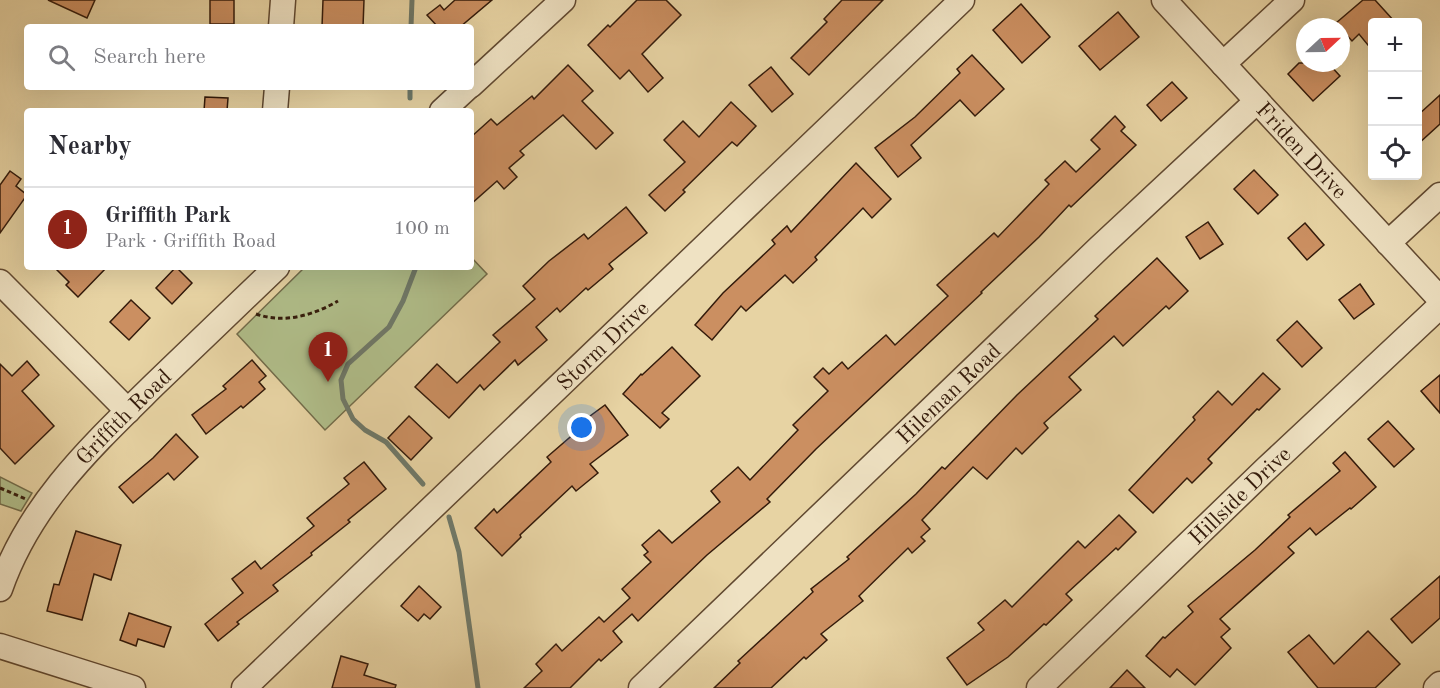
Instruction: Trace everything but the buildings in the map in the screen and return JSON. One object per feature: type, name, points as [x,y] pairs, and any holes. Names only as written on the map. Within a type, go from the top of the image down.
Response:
[{"type":"street","points":[[281,24],[283,0]]},
{"type":"street","points":[[474,82],[563,0]]},
{"type":"street","name":"Storm Drive","points":[[244,688],[962,0]]},
{"type":"street","name":"Friden Drive","points":[[1164,0],[1440,299]]},
{"type":"street","points":[[1223,64],[1292,0]]},
{"type":"street","points":[[275,108],[277,90]]},
{"type":"street","points":[[445,108],[466,90]]},
{"type":"street","name":"Hileman Road","points":[[641,688],[1090,256],[1257,101]]},
{"type":"street","points":[[1388,243],[1440,195]]},
{"type":"street","name":"Griffith Road","points":[[0,589],[20,542],[42,506],[75,463],[242,301],[268,271]]},
{"type":"street","points":[[0,282],[128,411]]},
{"type":"street","name":"Hillside Drive","points":[[1039,688],[1267,468],[1440,306]]},
{"type":"street","points":[[0,646],[133,688]]},
{"type":"street","points":[[1436,688],[1440,684]]},
{"type":"path","points":[[242,301],[257,315],[271,318],[307,315],[338,301]]},
{"type":"path","points":[[0,488],[42,506]]},
{"type":"green space","points":[[474,260],[487,274],[325,430],[237,334],[302,270],[474,270]]},
{"type":"green space","points":[[0,477],[32,493],[21,511],[0,504]]},
{"type":"waterway","points":[[411,24],[412,0]]},
{"type":"waterway","points":[[410,90],[410,98]]},
{"type":"waterway","points":[[415,270],[403,301],[389,327],[348,364],[341,380],[343,399],[353,419],[365,430],[386,442],[423,484]]},
{"type":"waterway","points":[[449,517],[459,552],[478,688]]},
{"type":"place","name":"Griffith Park","points":[[328,382]]}]
